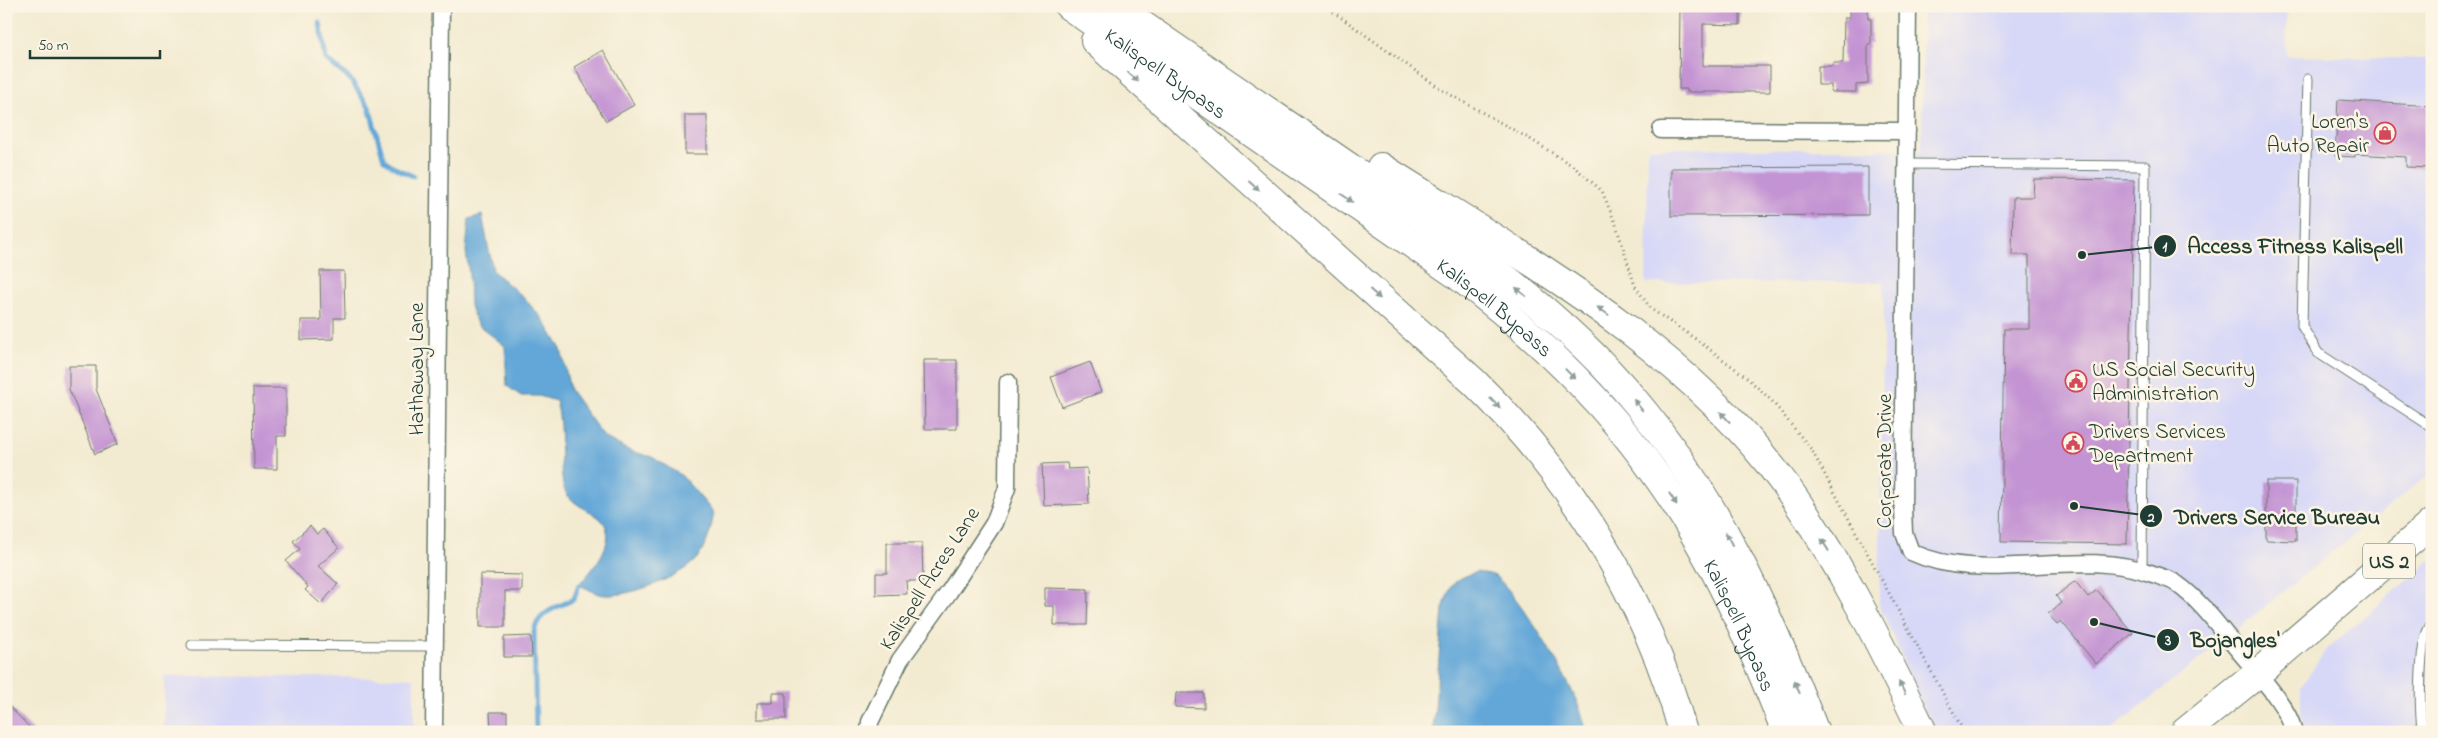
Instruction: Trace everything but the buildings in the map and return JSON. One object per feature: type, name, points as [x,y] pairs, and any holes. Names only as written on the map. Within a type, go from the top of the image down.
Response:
[{"type":"highway","points":[[1061,6],[1110,57],[1474,382],[1526,436],[1580,507],[1626,585],[1658,652],[1683,732]]},
{"type":"highway","name":"Kalispell Bypass","points":[[1069,6],[1457,275],[1511,318],[1559,362],[1624,432],[1680,511],[1727,593],[1744,629],[1786,732]]},
{"type":"highway","name":"Kalispell Bypass","points":[[1115,6],[1446,233],[1482,260],[1553,320],[1628,393],[1690,474],[1725,531],[1774,635],[1815,732]]},
{"type":"highway","points":[[1226,82],[1272,102],[1320,128],[1493,239],[1644,340],[1691,382],[1754,448],[1785,485],[1806,516],[1864,613],[1924,732]]},
{"type":"highway","name":"US 2","points":[[2185,732],[2257,674],[2432,523]]},
{"type":"street","name":"Hathaway Lane","points":[[434,732],[441,6]]},
{"type":"street","name":"Corporate Drive","points":[[1908,6],[1903,508],[1904,534],[1911,552],[1928,560],[1965,566],[2116,564],[2142,570],[2176,584],[2213,620],[2257,674],[2276,698],[2292,725],[2294,732]]},
{"type":"street","points":[[1661,130],[1907,131]]},
{"type":"street","name":"Kalispell Acres Lane","points":[[869,732],[870,722],[900,660],[949,592],[994,523],[1007,488],[1008,382]]},
{"type":"lane","points":[[2308,79],[2302,326],[2318,353],[2432,427]]},
{"type":"lane","points":[[1907,164],[2145,166],[2142,570]]},
{"type":"lane","points":[[2424,732],[2421,720],[2423,647],[2428,627],[2432,624]]},
{"type":"lane","points":[[192,645],[434,646]]},
{"type":"path","points":[[1325,6],[1442,90],[1530,139],[1573,166],[1602,191],[1616,224],[1635,286],[1651,310],[1697,340],[1745,376],[1771,400],[1811,449],[1964,732]]},
{"type":"shaded area","points":[[1923,6],[2287,6],[2286,56],[2432,59],[2432,472],[2109,732],[1934,732],[1879,604],[1884,282],[1646,283],[1648,148],[1922,150]]},
{"type":"shaded area","points":[[2432,559],[2432,732],[2305,732],[2301,717],[2301,687],[2325,651]]},
{"type":"shaded area","points":[[164,676],[414,678],[414,732],[164,732]]},
{"type":"water","points":[[482,215],[493,271],[523,297],[542,318],[561,349],[570,390],[604,437],[630,451],[652,457],[682,476],[714,513],[707,541],[699,556],[691,564],[669,578],[641,589],[615,595],[604,595],[579,585],[598,561],[607,543],[608,533],[605,525],[598,517],[573,501],[565,491],[562,474],[560,422],[556,401],[539,396],[521,396],[507,386],[505,346],[477,324],[470,306],[466,251],[469,219]]},
{"type":"water","points":[[1476,572],[1495,576],[1506,587],[1535,626],[1575,697],[1583,717],[1586,732],[1433,732],[1443,609],[1453,584],[1461,578]]},
{"type":"waterway","points":[[320,23],[326,59],[350,79],[369,107],[384,160],[399,170],[413,176]]},
{"type":"waterway","points":[[536,732],[534,632],[536,625],[549,611],[574,599],[579,585]]},
{"type":"place","name":"Loren's Auto Repair","points":[[2385,133]]},
{"type":"place","name":"Access Fitness Kalispell","points":[[2082,255]]},
{"type":"place","name":"US Social Security Administration","points":[[2076,381]]},
{"type":"place","name":"Drivers Services Department","points":[[2073,443]]},
{"type":"place","name":"Drivers Service Bureau","points":[[2074,506]]},
{"type":"place","name":"Bojangles'","points":[[2094,622]]}]
